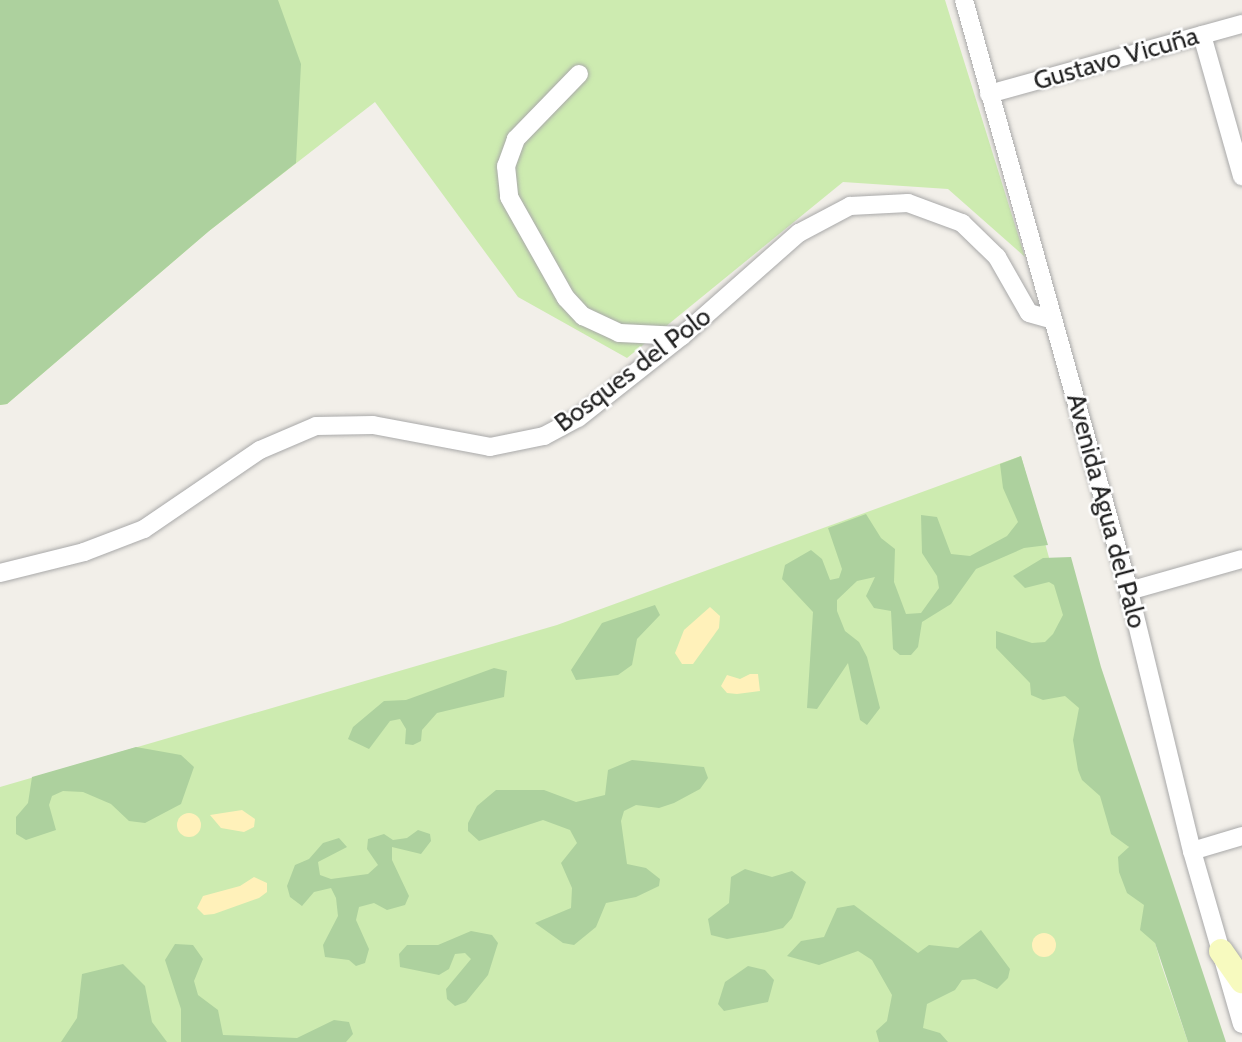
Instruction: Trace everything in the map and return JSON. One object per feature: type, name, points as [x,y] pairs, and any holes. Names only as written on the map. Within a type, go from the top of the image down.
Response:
[{"type":"street","name":"Avenida Agua del Palo","points":[[964,0],[1129,591],[1192,850],[1242,1024]]},
{"type":"street","name":"Gustavo Vicuña","points":[[989,94],[1242,24]]},
{"type":"street","points":[[1202,35],[1242,176]]},
{"type":"street","points":[[579,74],[516,139],[506,166],[509,197],[566,298],[583,316],[619,333],[682,336]]},
{"type":"street","name":"Bosques del Polo","points":[[0,573],[85,552],[144,529],[269,445],[316,426],[373,425],[490,447],[544,436],[578,418],[682,336],[815,221],[850,206],[889,202],[927,207],[962,223],[997,257],[1029,313],[1054,320]]},
{"type":"street","points":[[1129,591],[1242,559]]},
{"type":"street","points":[[1192,850],[1242,836]]},
{"type":"street","points":[[1221,951],[1242,981]]},
{"type":"green space","points":[[0,0],[945,0],[1025,257],[948,189],[843,182],[627,358],[518,297],[375,102],[209,231],[7,404],[0,405]]},
{"type":"green space","points":[[0,0],[278,0],[301,64],[296,163],[209,231],[7,404],[0,405]]},
{"type":"green space","points":[[1021,456],[1161,964],[1188,1042],[0,1042],[0,787],[557,625]]},
{"type":"green space","points":[[1021,456],[1048,545],[1024,548],[976,569],[951,604],[922,622],[918,647],[911,655],[900,655],[893,649],[891,611],[874,608],[866,596],[875,577],[857,581],[837,600],[837,611],[845,631],[859,642],[867,657],[880,708],[867,725],[860,720],[848,663],[817,709],[807,708],[813,612],[782,579],[785,565],[811,550],[822,559],[830,580],[839,578],[842,569],[828,528],[866,514],[881,538],[895,549],[894,582],[906,614],[921,613],[939,588],[937,576],[922,553],[921,515],[937,517],[951,554],[970,556],[1007,536],[1018,522],[1003,488],[1000,464]]},
{"type":"green space","points":[[1071,557],[1101,667],[1226,1042],[1188,1042],[1155,943],[1140,930],[1144,905],[1127,893],[1119,872],[1118,857],[1129,847],[1111,834],[1100,796],[1082,780],[1078,770],[1073,740],[1079,708],[1065,696],[1043,700],[1031,695],[1030,683],[996,648],[996,631],[1032,643],[1045,642],[1053,634],[1063,615],[1054,585],[1049,582],[1025,588],[1013,576],[1043,558]]},
{"type":"green space","points":[[655,605],[660,615],[637,639],[632,665],[618,675],[576,680],[571,670],[602,623]]},
{"type":"green space","points":[[494,668],[507,671],[504,697],[437,713],[422,730],[421,741],[413,745],[405,744],[406,729],[400,719],[390,721],[369,749],[348,739],[353,727],[384,701],[406,700]]},
{"type":"green space","points":[[136,747],[181,755],[194,767],[181,804],[145,823],[129,821],[111,804],[83,792],[63,791],[52,796],[49,805],[56,830],[26,840],[16,834],[16,817],[28,803],[32,777]]},
{"type":"green space","points":[[632,760],[704,767],[708,778],[700,789],[674,803],[659,808],[636,805],[624,811],[621,821],[627,864],[646,868],[660,879],[659,886],[636,897],[606,903],[596,927],[574,945],[563,943],[535,923],[571,908],[572,888],[561,863],[577,843],[570,830],[543,820],[479,841],[468,831],[468,823],[477,806],[496,790],[544,790],[576,802],[605,795],[608,770]]},
{"type":"green space","points":[[418,830],[430,834],[431,841],[421,854],[392,847],[392,860],[409,896],[405,905],[387,910],[374,903],[359,907],[356,920],[369,949],[365,963],[356,966],[349,960],[325,957],[323,945],[338,916],[336,898],[331,888],[314,892],[302,906],[290,897],[287,886],[295,865],[309,859],[323,843],[339,838],[347,847],[318,862],[320,875],[331,879],[368,874],[378,865],[367,849],[368,839],[384,834],[393,840],[407,838]]},
{"type":"green space","points":[[745,869],[772,877],[792,871],[806,882],[792,918],[783,928],[767,932],[727,939],[711,935],[708,919],[729,903],[731,877]]},
{"type":"green space","points":[[854,905],[918,953],[929,945],[958,948],[981,930],[1010,969],[1008,978],[997,989],[975,979],[962,980],[955,990],[927,1004],[923,1028],[940,1033],[948,1042],[879,1042],[876,1031],[887,1021],[892,995],[872,960],[858,951],[819,965],[787,956],[801,941],[824,937],[837,908]]},
{"type":"green space","points":[[471,931],[492,935],[498,943],[488,975],[466,1002],[455,1006],[447,999],[446,989],[471,959],[465,953],[455,954],[449,969],[439,975],[400,967],[399,954],[407,945],[438,945]]},
{"type":"green space","points":[[175,944],[193,945],[203,959],[194,981],[198,995],[218,1010],[223,1035],[297,1038],[334,1020],[349,1022],[353,1034],[346,1042],[181,1042],[181,1009],[165,960]]},
{"type":"green space","points":[[123,964],[145,986],[152,1022],[167,1042],[61,1042],[77,1018],[82,974]]},
{"type":"green space","points":[[748,966],[765,970],[774,980],[768,1002],[724,1011],[718,1004],[725,982]]},
{"type":"sand","points":[[710,607],[720,616],[719,628],[693,664],[682,664],[675,653],[684,630]]},
{"type":"sand","points":[[750,674],[758,674],[760,691],[727,693],[721,686],[727,675],[740,679]]},
{"type":"sand","points":[[242,810],[255,819],[254,827],[244,832],[221,828],[210,815]]},
{"type":"sand","points":[[189,813],[198,816],[201,825],[198,834],[189,837],[180,834],[177,825],[180,816]]},
{"type":"sand","points":[[254,877],[267,883],[267,892],[259,898],[214,914],[204,915],[197,908],[203,896],[240,886]]},
{"type":"sand","points":[[1044,933],[1055,940],[1056,945],[1049,956],[1044,957],[1033,950],[1032,945],[1039,934]]}]
